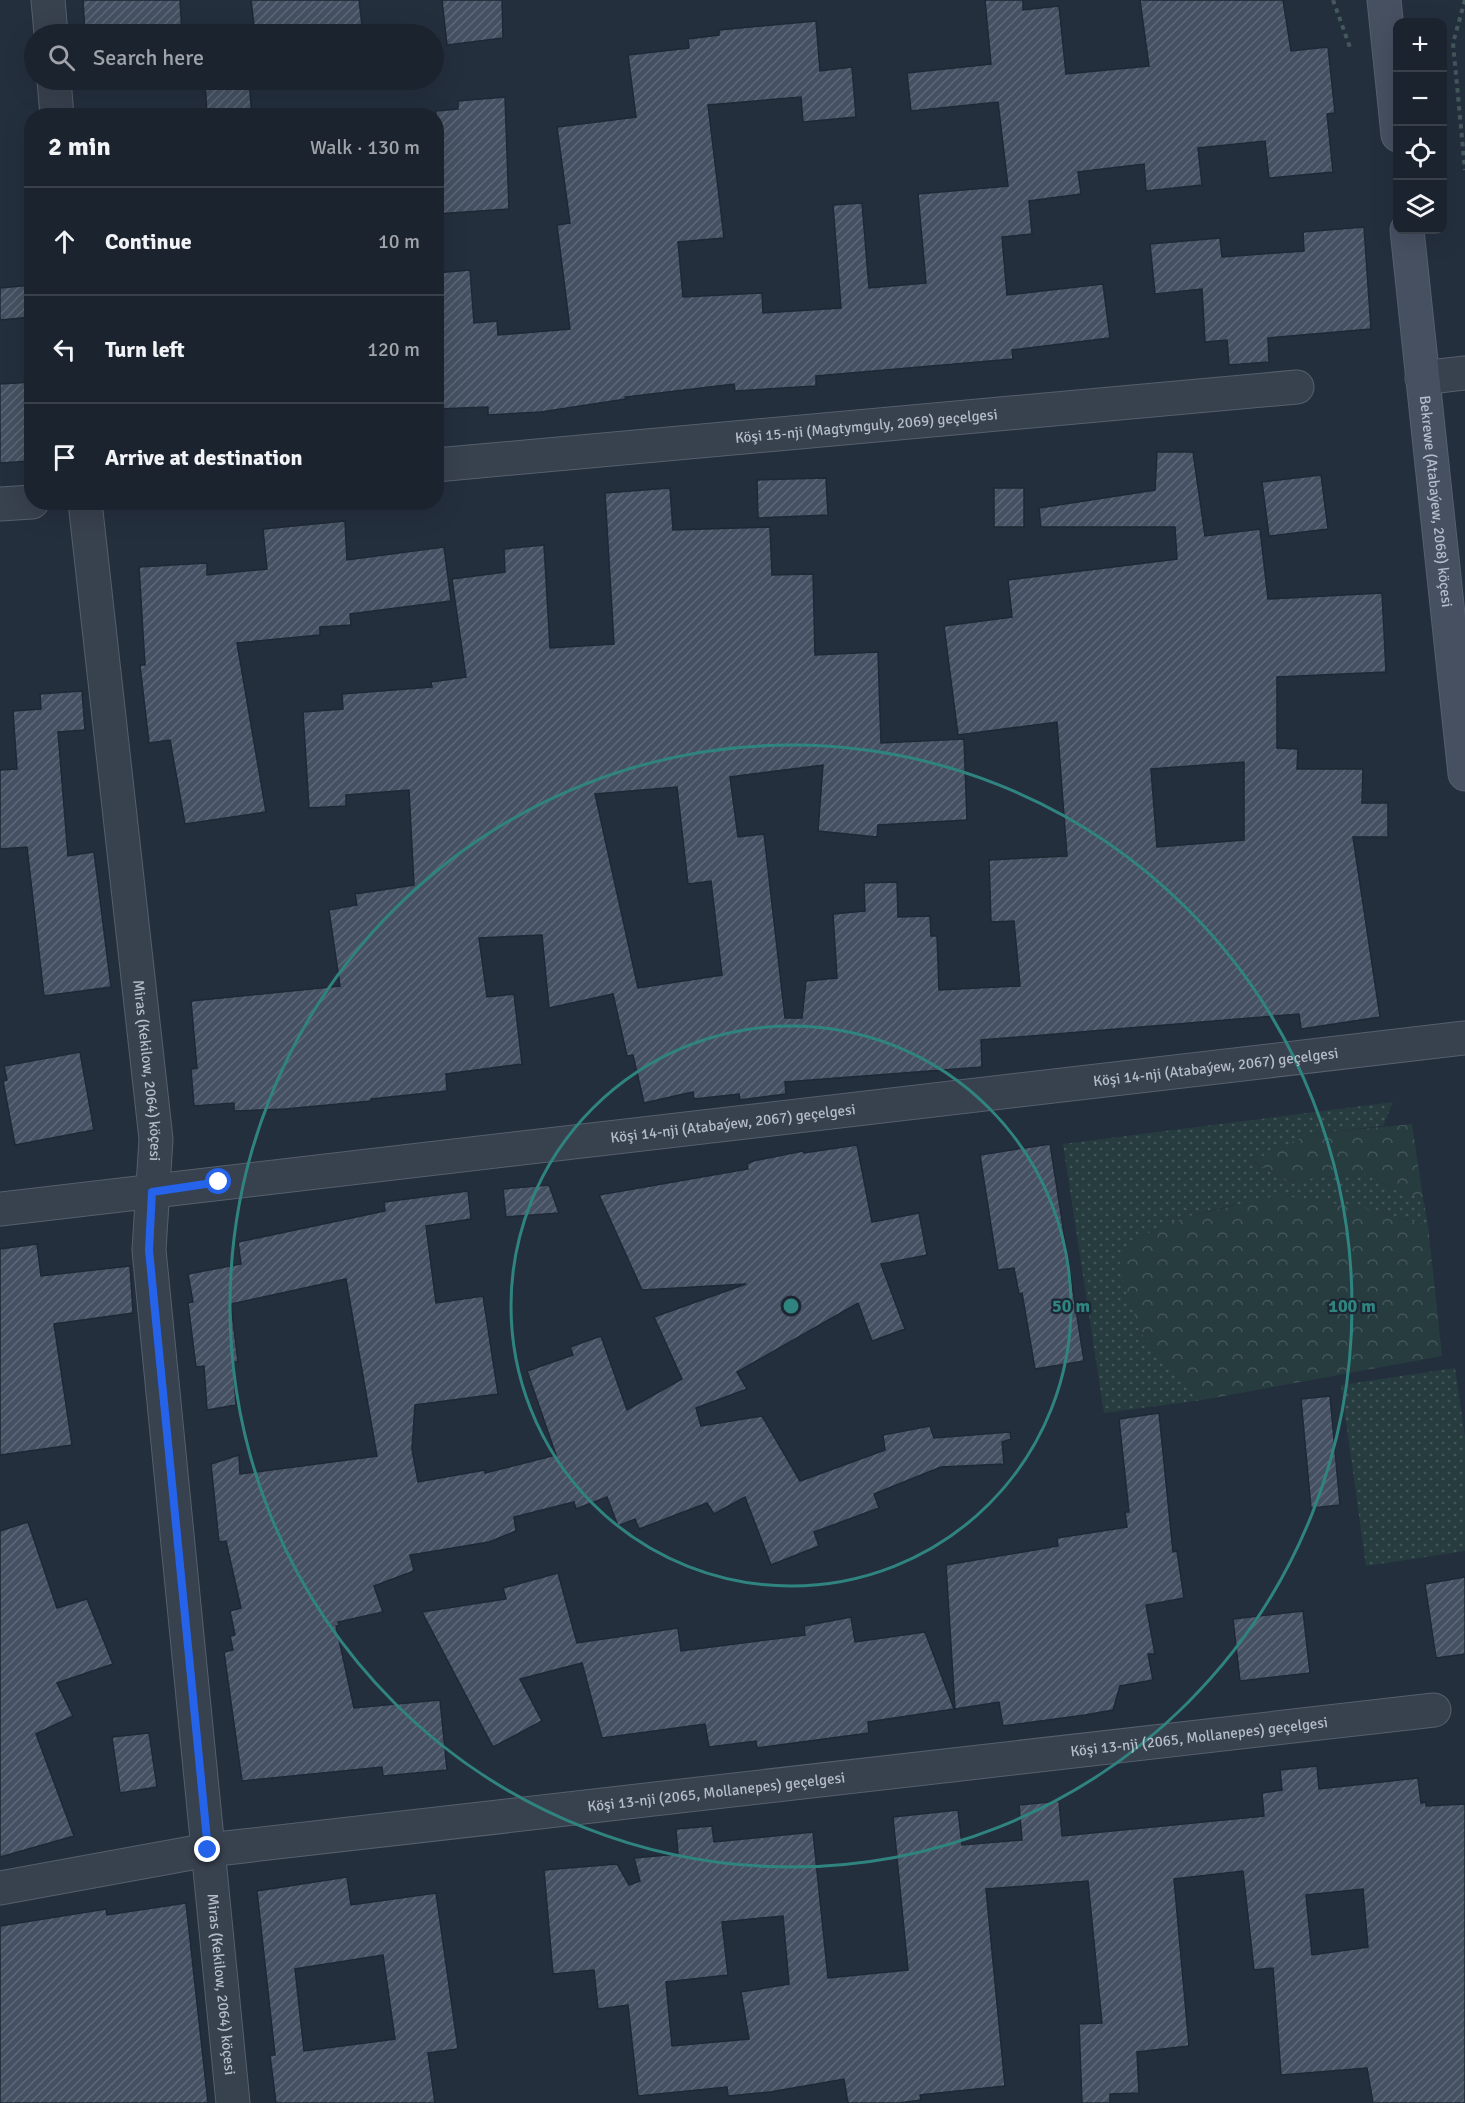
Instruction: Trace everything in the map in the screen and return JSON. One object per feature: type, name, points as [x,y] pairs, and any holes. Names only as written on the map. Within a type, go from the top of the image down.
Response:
[{"type":"main road","points":[[1384,0],[1397,126]]},
{"type":"main road","name":"Bekrewe (Atabaýew, 2068) köçesi","points":[[1407,234],[1465,774]]},
{"type":"street","points":[[48,0],[50,24]]},
{"type":"street","points":[[55,90],[56,108]]},
{"type":"street","points":[[1422,378],[1465,373]]},
{"type":"street","name":"Köşi 15-nji (Magtymguly, 2069) geçelgesi","points":[[444,464],[1297,387]]},
{"type":"street","points":[[0,504],[24,502]]},
{"type":"street","name":"Miras (Kekilow, 2064) köçesi","points":[[86,510],[156,1139],[149,1250],[233,2103]]},
{"type":"street","name":"Köşi 14-nji (Atabaýew, 2067) geçelgesi","points":[[0,1209],[1465,1038]]},
{"type":"street","name":"Köşi 13-nji (2065, Mollanepes) geçelgesi","points":[[0,1888],[208,1850],[1434,1710]]},
{"type":"path","points":[[1333,0],[1351,50]]},
{"type":"path","points":[[1465,0],[1453,43],[1465,170]]},
{"type":"green space","points":[[1393,1102],[1383,1126],[1310,1134],[1253,1162],[1287,1181],[1364,1173],[1399,1192],[1423,1198],[1428,1225],[1363,1208],[1233,1205],[1186,1217],[1133,1240],[1140,1332],[1202,1400],[1104,1413],[1063,1144]]},
{"type":"green space","points":[[1412,1124],[1423,1198],[1399,1192],[1364,1173],[1287,1181],[1252,1161],[1310,1134]]},
{"type":"green space","points":[[1279,1195],[1363,1208],[1428,1225],[1442,1356],[1202,1400],[1140,1332],[1119,1265],[1132,1240],[1186,1217]]},
{"type":"green space","points":[[1455,1368],[1465,1437],[1465,1551],[1366,1566],[1341,1385]]},
{"type":"building","points":[[83,0],[180,0],[181,24],[84,24]]},
{"type":"building","points":[[251,0],[359,0],[362,24],[254,24]]},
{"type":"building","points":[[442,0],[502,0],[503,38],[447,45]]},
{"type":"building","points":[[985,0],[1023,0],[1023,10],[1059,6],[1066,74],[1149,66],[1140,0],[1283,0],[1291,51],[1328,47],[1335,113],[1327,114],[1333,172],[1269,178],[1265,141],[1198,148],[1202,185],[1146,191],[1144,164],[1078,172],[1081,194],[1029,201],[1032,234],[1002,237],[1007,295],[1103,284],[1110,338],[1012,350],[1013,359],[816,376],[816,386],[735,391],[734,384],[625,397],[626,399],[541,412],[488,415],[488,407],[444,409],[444,272],[470,270],[474,323],[497,321],[498,335],[570,329],[557,225],[570,223],[557,127],[636,117],[628,55],[689,48],[688,39],[719,35],[719,30],[816,21],[820,71],[852,67],[856,117],[803,122],[801,97],[708,105],[724,238],[678,242],[683,297],[762,293],[763,313],[841,308],[833,205],[862,203],[869,288],[926,283],[918,194],[1008,186],[998,102],[911,111],[907,73],[991,64]]},
{"type":"building","points":[[205,90],[250,90],[251,108],[207,108]]},
{"type":"building","points":[[505,97],[509,209],[444,213],[444,110],[458,109],[458,101]]},
{"type":"building","points":[[1364,227],[1371,329],[1268,338],[1269,362],[1229,365],[1227,340],[1205,342],[1202,289],[1155,294],[1150,244],[1220,238],[1222,257],[1304,251],[1303,232]]},
{"type":"building","points":[[24,286],[24,318],[0,320],[0,288]]},
{"type":"building","points":[[24,382],[24,462],[0,463],[0,384]]},
{"type":"building","points":[[1157,452],[1193,452],[1205,536],[1260,529],[1268,599],[1382,593],[1386,672],[1277,677],[1277,748],[1298,749],[1297,769],[1363,769],[1362,803],[1388,803],[1388,837],[1353,837],[1380,1017],[1301,1029],[1299,1014],[981,1040],[982,1067],[785,1082],[786,1094],[740,1100],[739,1094],[694,1099],[693,1092],[644,1103],[633,1055],[627,1056],[613,994],[549,1008],[542,935],[479,938],[487,997],[514,994],[522,1064],[446,1074],[447,1091],[371,1099],[371,1101],[234,1111],[234,1103],[194,1106],[191,1069],[197,1068],[191,1001],[340,986],[329,910],[357,905],[355,894],[414,885],[409,790],[346,795],[346,806],[309,808],[303,712],[343,709],[342,694],[432,687],[431,682],[466,677],[452,579],[505,572],[504,549],[544,545],[550,648],[614,644],[605,493],[670,488],[673,530],[770,527],[772,575],[813,574],[815,655],[878,652],[881,743],[964,739],[967,820],[878,825],[877,837],[818,831],[823,765],[730,777],[738,837],[764,834],[785,1018],[802,1018],[806,981],[837,978],[833,914],[865,911],[864,883],[897,882],[898,917],[930,916],[931,936],[937,936],[939,990],[1020,986],[1014,921],[991,922],[989,860],[1067,856],[1057,722],[958,735],[944,626],[1012,617],[1008,580],[1177,559],[1175,527],[1041,527],[1039,508],[1155,490]],"holes":[[[1244,762],[1244,840],[1157,847],[1151,769]],[[677,787],[688,884],[711,881],[722,975],[638,988],[595,794]]]},
{"type":"building","points":[[1321,475],[1328,529],[1269,536],[1262,482]]},
{"type":"building","points":[[826,478],[828,515],[758,518],[757,480]]},
{"type":"building","points":[[994,488],[1024,488],[1024,527],[994,527]]},
{"type":"building","points":[[345,521],[347,560],[444,547],[451,601],[350,614],[351,625],[320,627],[320,635],[237,643],[266,812],[185,824],[170,740],[149,743],[140,665],[145,665],[139,567],[207,563],[207,575],[267,569],[263,529]]},
{"type":"building","points":[[82,691],[85,730],[58,732],[68,856],[94,852],[111,987],[44,996],[27,847],[0,849],[0,770],[17,769],[13,711],[41,709],[40,694]]},
{"type":"building","points":[[80,1052],[94,1130],[15,1145],[3,1081],[7,1080],[4,1066]]},
{"type":"building","points":[[1050,1144],[1084,1361],[1035,1369],[1022,1293],[1019,1294],[1014,1268],[998,1270],[980,1155]]},
{"type":"building","points":[[857,1145],[872,1222],[919,1213],[927,1255],[881,1264],[905,1329],[872,1341],[858,1303],[737,1372],[747,1389],[696,1408],[701,1426],[762,1416],[800,1481],[885,1450],[883,1435],[930,1426],[934,1438],[1010,1432],[1011,1439],[1002,1442],[1004,1464],[941,1467],[874,1494],[879,1508],[814,1532],[819,1546],[771,1565],[745,1497],[714,1514],[707,1503],[639,1529],[635,1519],[618,1526],[607,1497],[576,1509],[574,1502],[514,1517],[516,1531],[489,1542],[410,1555],[414,1571],[374,1586],[383,1612],[338,1622],[339,1625],[336,1626],[354,1708],[440,1700],[447,1770],[383,1776],[382,1767],[242,1781],[224,1652],[233,1650],[230,1636],[235,1635],[230,1611],[241,1608],[226,1541],[219,1542],[211,1464],[239,1455],[240,1474],[377,1456],[346,1279],[231,1304],[238,1362],[233,1362],[236,1405],[207,1410],[204,1366],[196,1367],[188,1303],[193,1302],[188,1274],[241,1264],[238,1242],[385,1211],[384,1202],[468,1191],[471,1219],[426,1226],[436,1303],[483,1296],[498,1394],[415,1405],[412,1449],[418,1482],[485,1470],[485,1473],[556,1455],[527,1371],[573,1355],[570,1347],[601,1336],[627,1410],[682,1379],[654,1317],[746,1284],[642,1290],[599,1195],[748,1169],[747,1164],[753,1161],[803,1151],[804,1153]]},
{"type":"building","points":[[549,1185],[559,1213],[506,1217],[503,1189]]},
{"type":"building","points":[[37,1244],[41,1276],[130,1266],[133,1313],[54,1324],[72,1445],[0,1455],[0,1249]]},
{"type":"building","points":[[1330,1396],[1340,1505],[1311,1508],[1301,1399]]},
{"type":"building","points":[[1159,1413],[1173,1552],[1177,1551],[1184,1598],[1146,1605],[1155,1654],[1148,1654],[1153,1680],[1120,1686],[1113,1710],[1085,1715],[1003,1726],[999,1702],[955,1709],[946,1565],[1058,1546],[1057,1538],[1127,1527],[1125,1512],[1129,1512],[1119,1419]]},
{"type":"building","points":[[28,1522],[57,1608],[87,1599],[113,1664],[57,1683],[73,1716],[36,1734],[74,1836],[0,1857],[0,1531]]},
{"type":"building","points":[[558,1573],[577,1643],[678,1628],[681,1651],[805,1635],[804,1626],[851,1617],[855,1642],[925,1632],[954,1709],[868,1722],[869,1733],[757,1748],[756,1741],[709,1747],[705,1724],[602,1738],[582,1663],[520,1679],[542,1721],[493,1747],[422,1612],[506,1599],[503,1588]]},
{"type":"building","points":[[1465,1577],[1465,1654],[1436,1658],[1425,1584]]},
{"type":"building","points":[[1303,1611],[1310,1673],[1240,1681],[1233,1619]]},
{"type":"building","points":[[149,1733],[157,1787],[120,1793],[112,1737]]},
{"type":"building","points":[[1317,1766],[1319,1789],[1418,1778],[1421,1803],[1426,1802],[1426,1806],[1465,1804],[1465,2103],[1373,2103],[1367,2068],[1281,2075],[1273,1968],[1254,1970],[1243,1871],[1174,1879],[1189,2046],[1137,2052],[1139,2093],[1110,2094],[1110,2103],[1082,2103],[1079,2024],[1102,2023],[1088,1881],[986,1889],[1005,2086],[920,2095],[921,2100],[899,2103],[848,2103],[844,2079],[770,2092],[728,2096],[727,2087],[638,2096],[628,2005],[598,2009],[594,1970],[553,1974],[544,1870],[617,1864],[629,1885],[640,1881],[634,1858],[678,1854],[676,1829],[712,1826],[714,1842],[813,1832],[828,1978],[908,1970],[893,1817],[958,1810],[962,1845],[1022,1840],[1019,1805],[1059,1801],[1062,1836],[1264,1816],[1262,1793],[1282,1790],[1280,1770]],"holes":[[[1363,1889],[1368,1947],[1312,1955],[1306,1895]],[[783,1916],[789,1984],[741,1992],[749,2039],[672,2046],[666,1982],[728,1975],[722,1922]]]},
{"type":"building","points":[[347,1877],[351,1905],[436,1893],[458,2049],[428,2053],[435,2103],[276,2103],[270,2055],[275,2055],[257,1891]],"holes":[[[383,1955],[395,2039],[304,2051],[295,1969]]]},
{"type":"building","points":[[186,1903],[208,2103],[0,2103],[0,1926],[106,1909],[107,1915]]},
{"type":"route","points":[[208,1850],[149,1250],[152,1192],[219,1182]]}]
